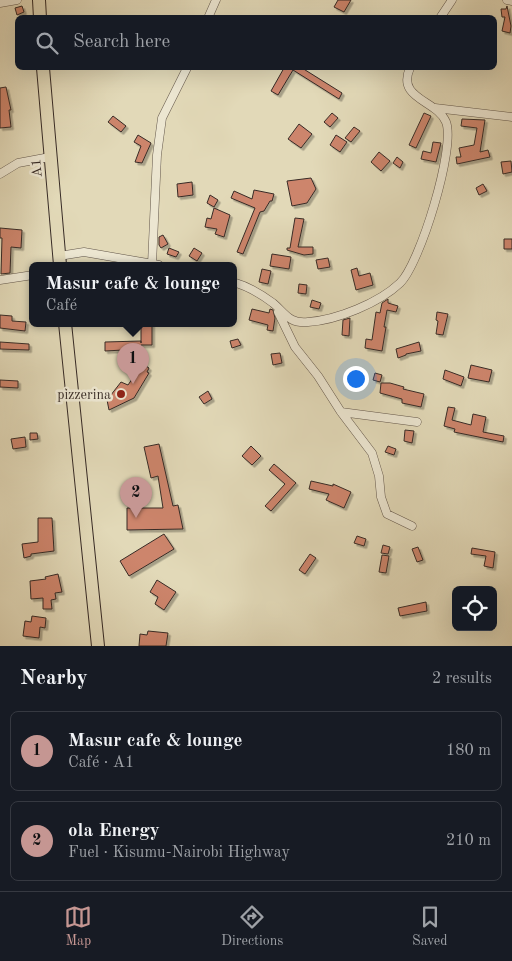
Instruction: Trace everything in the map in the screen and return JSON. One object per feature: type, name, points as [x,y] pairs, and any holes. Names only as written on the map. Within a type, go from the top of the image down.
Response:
[{"type":"highway","points":[[38,0],[40,15]]},
{"type":"highway","name":"A1","points":[[44,70],[59,260]]},
{"type":"highway","points":[[65,327],[98,646]]},
{"type":"street","points":[[4,1],[17,0]]},
{"type":"street","points":[[209,15],[216,0]]},
{"type":"street","points":[[442,15],[452,0]]},
{"type":"street","points":[[507,0],[512,1]]},
{"type":"street","points":[[155,262],[157,155],[162,118],[186,70]]},
{"type":"street","points":[[237,283],[245,285],[274,303],[288,319],[306,322],[335,317],[351,311],[375,300],[401,282],[416,258],[433,212],[445,162],[448,134],[446,122],[442,115],[415,96],[409,89],[407,82],[410,70]]},
{"type":"street","points":[[433,108],[512,117]]},
{"type":"street","points":[[0,174],[18,162],[50,157]]},
{"type":"street","points":[[59,260],[84,252],[139,262]]},
{"type":"street","points":[[0,280],[29,276]]},
{"type":"street","points":[[274,303],[294,347],[318,376],[341,412],[372,453],[379,476],[381,497],[387,514],[412,526]]},
{"type":"street","points":[[341,412],[417,422]]},
{"type":"building","points":[[338,0],[351,0],[344,12],[334,7]]},
{"type":"building","points":[[22,6],[24,12],[17,15],[15,8]]},
{"type":"building","points":[[507,6],[511,26],[510,33],[502,31],[505,17],[502,17],[501,9],[506,9]]},
{"type":"building","points":[[283,70],[293,70],[278,95],[271,91]]},
{"type":"building","points":[[293,70],[305,70],[342,93],[339,99]]},
{"type":"building","points":[[6,87],[11,110],[9,110],[11,127],[0,128],[0,88]]},
{"type":"building","points":[[332,113],[338,118],[330,127],[324,122]]},
{"type":"building","points":[[424,113],[431,116],[416,148],[409,145]]},
{"type":"building","points":[[113,116],[126,126],[121,132],[108,122]]},
{"type":"building","points":[[462,119],[485,120],[480,152],[488,150],[490,157],[457,164],[456,157],[461,157],[459,148],[474,145],[477,128],[461,126]]},
{"type":"building","points":[[299,124],[312,134],[301,148],[288,139]]},
{"type":"building","points":[[354,127],[360,131],[351,142],[345,138]]},
{"type":"building","points":[[138,135],[151,143],[142,163],[135,162],[141,146],[134,142]]},
{"type":"building","points":[[336,135],[347,142],[340,152],[330,145]]},
{"type":"building","points":[[433,142],[441,143],[436,162],[421,159],[423,151],[431,153]]},
{"type":"building","points":[[379,152],[390,161],[381,171],[371,162]]},
{"type":"building","points":[[397,157],[403,162],[400,168],[393,163]]},
{"type":"building","points":[[511,161],[512,172],[503,174],[501,162]]},
{"type":"building","points":[[311,178],[316,189],[307,203],[292,206],[287,181]]},
{"type":"building","points":[[192,182],[193,195],[178,197],[177,184]]},
{"type":"building","points":[[483,184],[487,191],[479,195],[476,188]]},
{"type":"building","points":[[254,190],[274,194],[272,201],[270,201],[264,211],[260,212],[243,254],[237,252],[255,208],[231,198],[234,191],[252,199]]},
{"type":"building","points":[[210,195],[218,200],[214,207],[207,203]]},
{"type":"building","points":[[214,208],[230,215],[224,237],[215,234],[217,229],[205,227],[207,218],[211,219]]},
{"type":"building","points":[[295,218],[304,219],[298,247],[313,247],[313,254],[304,255],[287,250],[287,248],[290,248]]},
{"type":"building","points":[[0,228],[22,230],[21,248],[11,247],[10,273],[1,274],[2,238],[0,238]]},
{"type":"building","points":[[163,235],[168,244],[161,248],[159,237]]},
{"type":"building","points":[[504,239],[512,239],[512,249],[504,249]]},
{"type":"building","points":[[169,248],[179,252],[176,257],[167,254]]},
{"type":"building","points":[[194,248],[202,253],[197,261],[189,256]]},
{"type":"building","points":[[272,254],[291,257],[289,269],[270,266]]},
{"type":"building","points":[[328,258],[330,267],[318,269],[316,260]]},
{"type":"building","points":[[357,268],[359,276],[370,273],[373,285],[356,290],[351,270]]},
{"type":"building","points":[[262,269],[271,271],[268,284],[259,282]]},
{"type":"building","points":[[299,284],[307,285],[306,294],[298,293]]},
{"type":"building","points":[[388,299],[388,303],[398,306],[396,312],[387,310],[382,351],[365,348],[366,339],[372,340],[376,312],[380,313],[382,303]]},
{"type":"building","points":[[312,300],[321,303],[319,309],[310,307]]},
{"type":"building","points":[[252,309],[269,313],[270,309],[273,310],[275,318],[273,331],[267,330],[268,325],[249,320]]},
{"type":"building","points":[[437,312],[448,314],[443,335],[436,334]]},
{"type":"building","points":[[0,315],[12,316],[12,321],[26,322],[25,331],[0,328]]},
{"type":"building","points":[[350,318],[349,336],[342,335],[343,320]]},
{"type":"building","points":[[141,327],[152,327],[152,345],[141,345],[141,349],[105,351],[105,342],[141,341]]},
{"type":"building","points":[[238,339],[241,345],[232,348],[230,341]]},
{"type":"building","points":[[0,342],[29,344],[29,350],[0,349]]},
{"type":"building","points":[[419,342],[421,351],[398,358],[396,349]]},
{"type":"building","points":[[280,353],[282,363],[273,365],[271,354]]},
{"type":"building","points":[[141,363],[149,368],[147,372],[149,373],[134,398],[109,410],[107,400],[121,382],[128,385]]},
{"type":"building","points":[[471,365],[492,370],[489,382],[468,378]]},
{"type":"building","points":[[445,370],[464,377],[461,386],[443,379]]},
{"type":"building","points":[[375,373],[382,375],[380,382],[373,380]]},
{"type":"building","points":[[0,380],[18,381],[18,388],[0,387]]},
{"type":"building","points":[[381,383],[390,383],[404,387],[403,389],[424,394],[421,407],[402,403],[402,399],[380,393]]},
{"type":"building","points":[[208,391],[212,399],[204,404],[199,397]]},
{"type":"building","points":[[448,407],[455,408],[452,420],[471,425],[473,414],[486,417],[483,432],[504,436],[503,442],[454,432],[455,429],[444,426]]},
{"type":"building","points":[[405,430],[414,431],[412,443],[404,441]]},
{"type":"building","points":[[30,433],[37,433],[38,439],[30,440]]},
{"type":"building","points":[[25,437],[26,447],[13,449],[11,439]]},
{"type":"building","points":[[159,444],[173,506],[178,505],[183,529],[127,530],[127,508],[163,508],[158,476],[151,478],[144,447]]},
{"type":"building","points":[[251,446],[261,456],[252,465],[242,456]]},
{"type":"building","points":[[388,446],[396,449],[394,455],[385,452]]},
{"type":"building","points":[[274,464],[296,483],[271,511],[265,506],[285,484],[269,470]]},
{"type":"building","points":[[311,481],[333,486],[333,484],[351,492],[344,508],[326,500],[329,494],[309,489]]},
{"type":"building","points":[[38,518],[52,518],[54,551],[31,554],[31,556],[24,558],[22,544],[38,542]]},
{"type":"building","points":[[164,534],[174,549],[129,576],[120,561]]},
{"type":"building","points":[[357,536],[366,539],[364,546],[354,543]]},
{"type":"building","points":[[383,545],[390,547],[388,554],[381,553]]},
{"type":"building","points":[[418,547],[423,560],[417,562],[412,549]]},
{"type":"building","points":[[472,548],[495,552],[493,568],[484,566],[486,556],[471,554]]},
{"type":"building","points":[[310,554],[316,558],[305,574],[299,570]]},
{"type":"building","points":[[382,555],[389,556],[386,573],[379,572]]},
{"type":"building","points":[[58,574],[62,592],[55,593],[56,599],[51,600],[52,609],[43,609],[43,598],[31,599],[30,581],[46,579],[45,577]]},
{"type":"building","points":[[157,580],[176,592],[164,610],[155,604],[158,597],[150,592]]},
{"type":"building","points":[[426,602],[427,611],[400,616],[398,608]]},
{"type":"building","points":[[32,616],[46,618],[45,628],[40,627],[39,638],[23,636],[25,621],[31,622]]},
{"type":"building","points":[[148,631],[168,633],[166,646],[139,646],[140,634],[147,635]]},
{"type":"place","name":"Masur cafe & lounge","points":[[133,384]]},
{"type":"place","name":"pizzerina","points":[[121,394]]},
{"type":"place","name":"ola Energy","points":[[136,518]]}]
